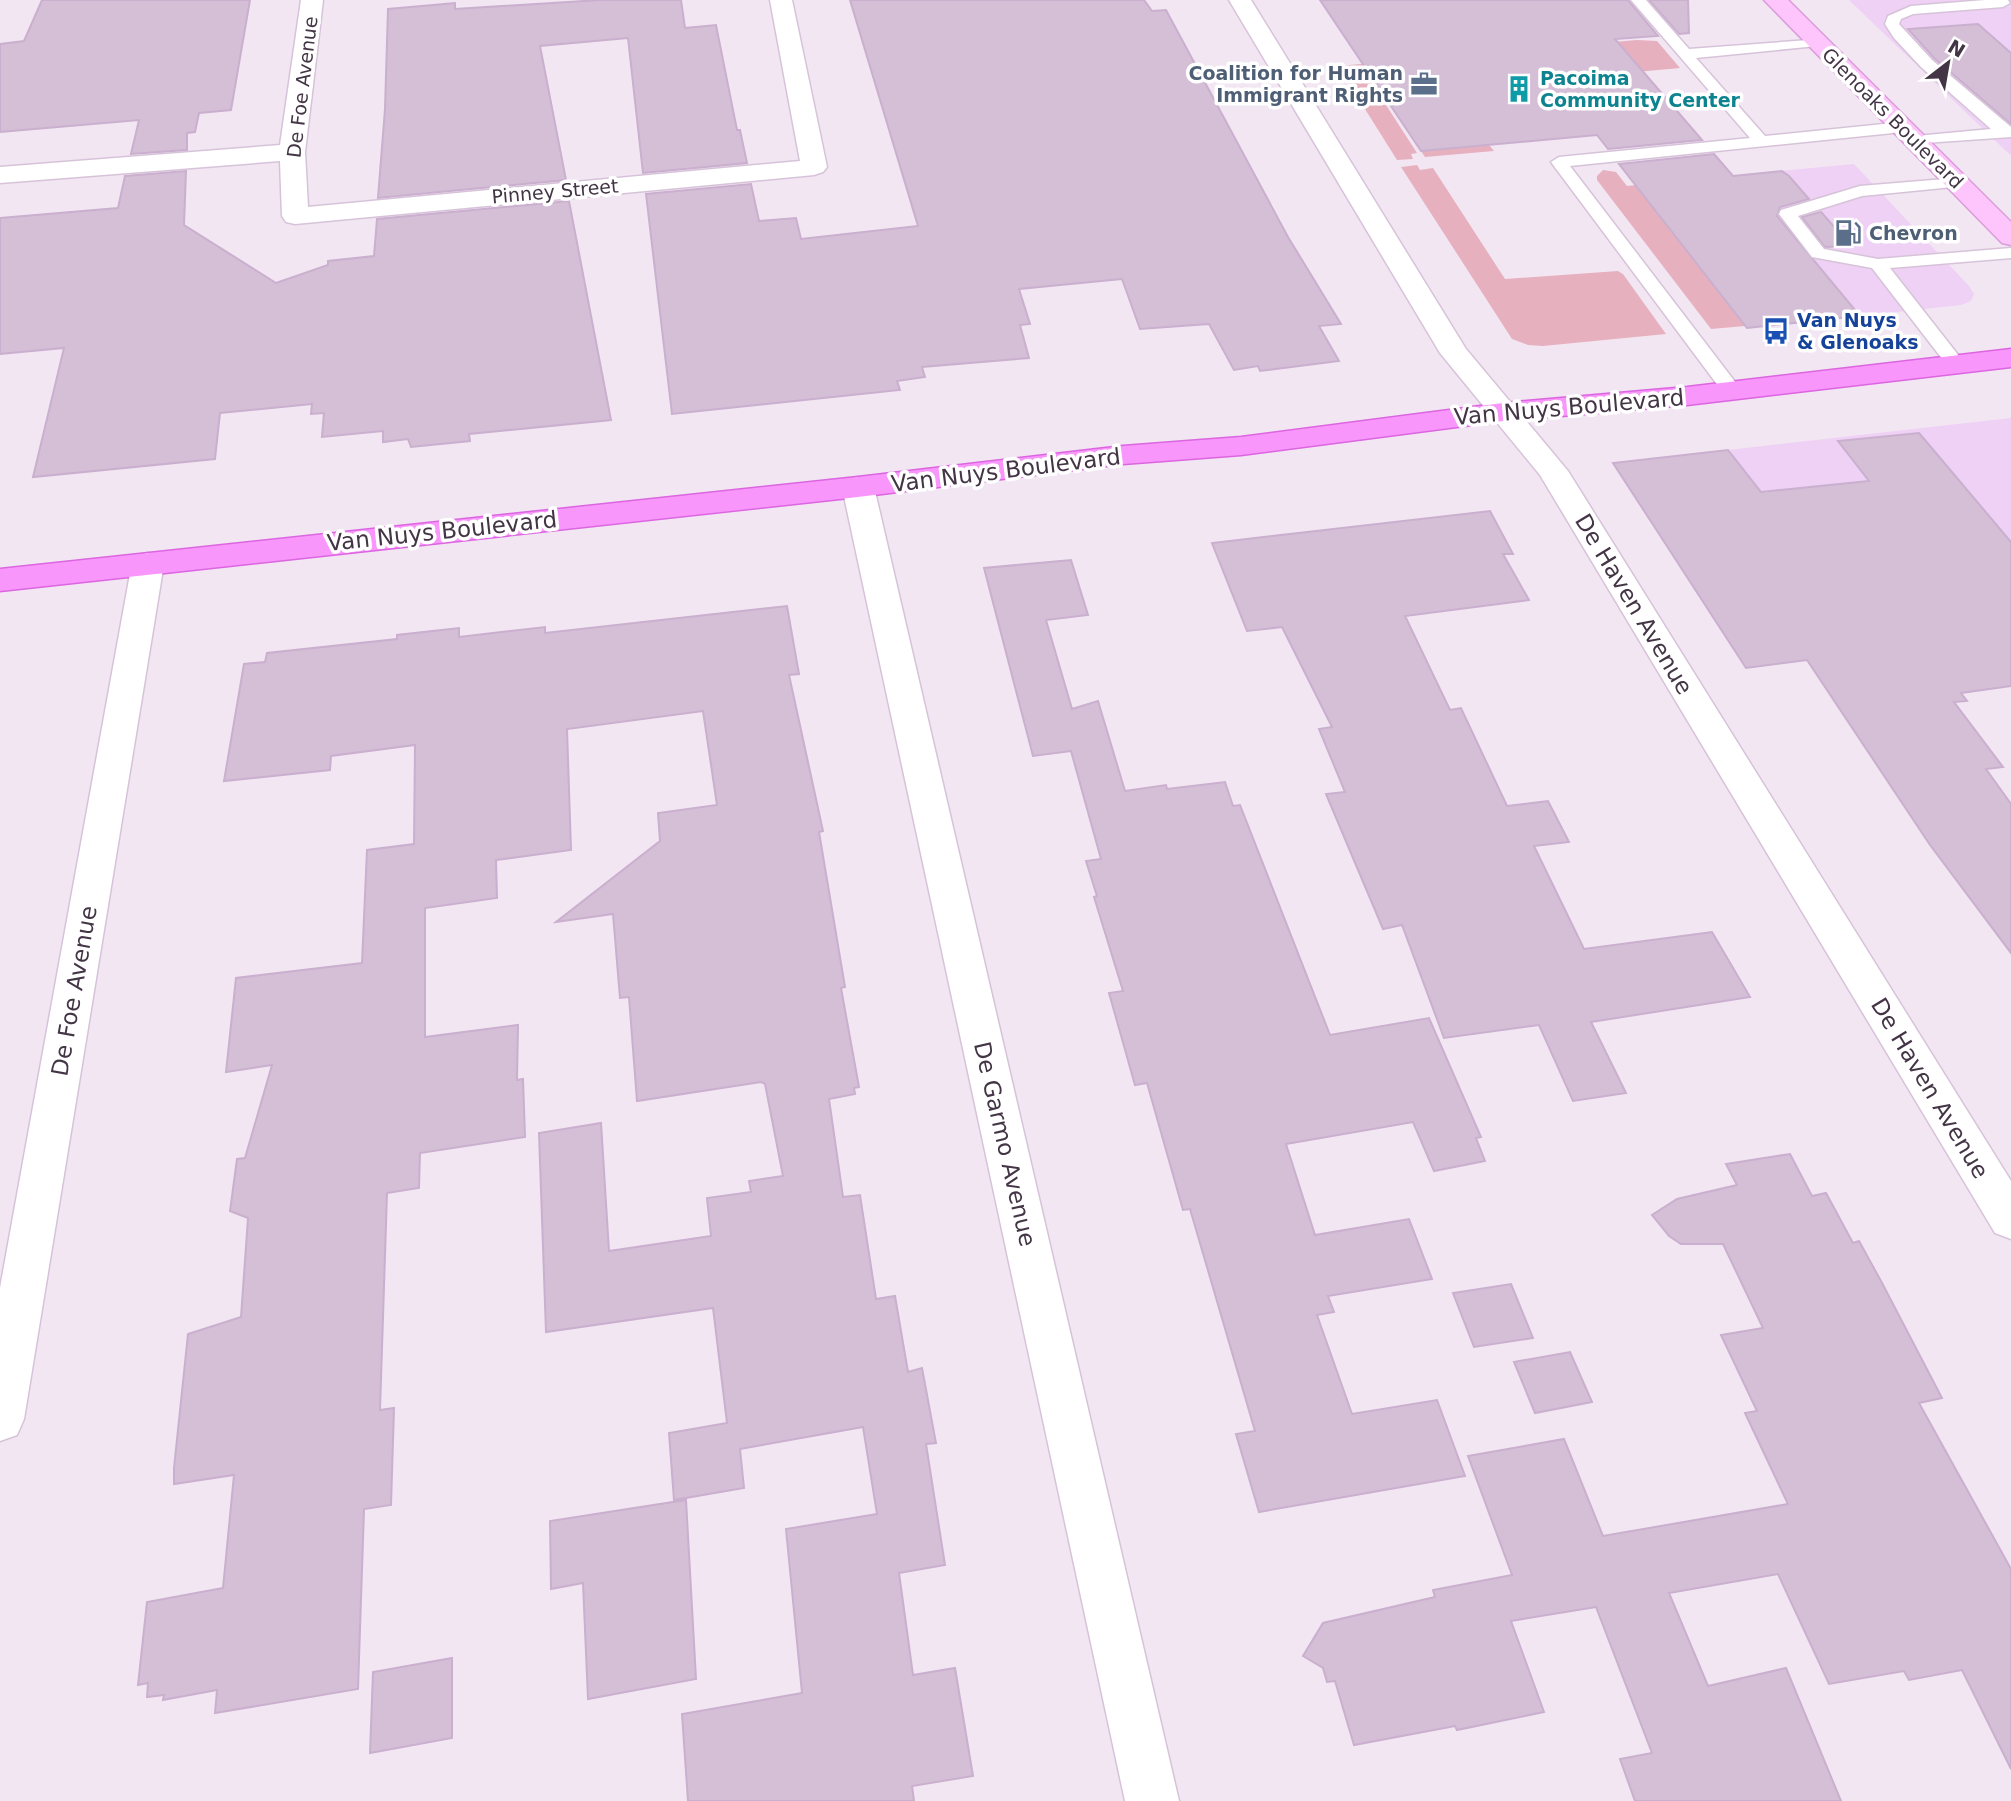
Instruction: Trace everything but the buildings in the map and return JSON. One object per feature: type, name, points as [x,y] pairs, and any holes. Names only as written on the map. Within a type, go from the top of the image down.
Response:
[{"type":"main road","name":"Glenoaks Boulevard","points":[[1775,0],[2011,237]]},
{"type":"main road","name":"Van Nuys Boulevard","points":[[0,580],[858,487],[1123,455],[1241,446],[1503,412],[1732,391],[2011,358]]},
{"type":"street","name":"De Foe Avenue","points":[[295,216],[292,152],[312,0]]},
{"type":"street","name":"Pinney Street","points":[[295,216],[814,167],[781,0]]},
{"type":"street","name":"De Haven Avenue","points":[[1240,0],[1454,353],[1553,471],[2011,1220]]},
{"type":"street","points":[[0,175],[292,152]]},
{"type":"street","name":"De Garmo Avenue","points":[[858,487],[1152,1801]]},
{"type":"street","name":"De Foe Avenue","points":[[0,1419],[148,563]]},
{"type":"lane","points":[[1639,0],[1762,141]]},
{"type":"lane","points":[[2005,4],[1911,10],[1895,16],[1892,24],[1895,31],[1915,51],[2008,133]]},
{"type":"lane","points":[[1686,54],[1817,42]]},
{"type":"lane","points":[[1732,391],[1559,162],[1762,141],[1909,134],[2008,133]]},
{"type":"lane","points":[[1957,183],[1860,191],[1787,214],[1818,253],[1878,264],[2011,253]]},
{"type":"lane","points":[[1878,264],[1957,365]]},
{"type":"shaded area","points":[[1849,0],[2011,0],[2011,155],[2006,151]]},
{"type":"shaded area","points":[[1637,40],[1657,41],[1680,68],[1625,73],[1605,50],[1364,71],[1417,153],[1411,154],[1413,159],[1397,160],[1338,66]]},
{"type":"shaded area","points":[[1489,145],[1494,151],[1425,157],[1421,151]]},
{"type":"shaded area","points":[[1854,164],[1969,286],[1974,294],[1971,301],[1961,305],[1747,328],[1636,185]]},
{"type":"shaded area","points":[[1417,165],[1420,170],[1433,168],[1505,279],[1618,271],[1623,274],[1666,334],[1543,346],[1528,345],[1512,339],[1401,167]]},
{"type":"shaded area","points":[[1603,170],[1616,172],[1627,186],[1636,185],[1745,326],[1711,329],[1597,180]]},
{"type":"shaded area","points":[[2011,418],[2011,635],[1875,651],[1728,450]]},
{"type":"place","name":"Coalition for Human Immigrant Rights","points":[[1424,84]]},
{"type":"place","name":"Pacoima Community Center","points":[[1519,89]]},
{"type":"place","name":"Chevron","points":[[1848,233]]},
{"type":"place","name":"Van Nuys & Glenoaks","points":[[1776,331]]}]
